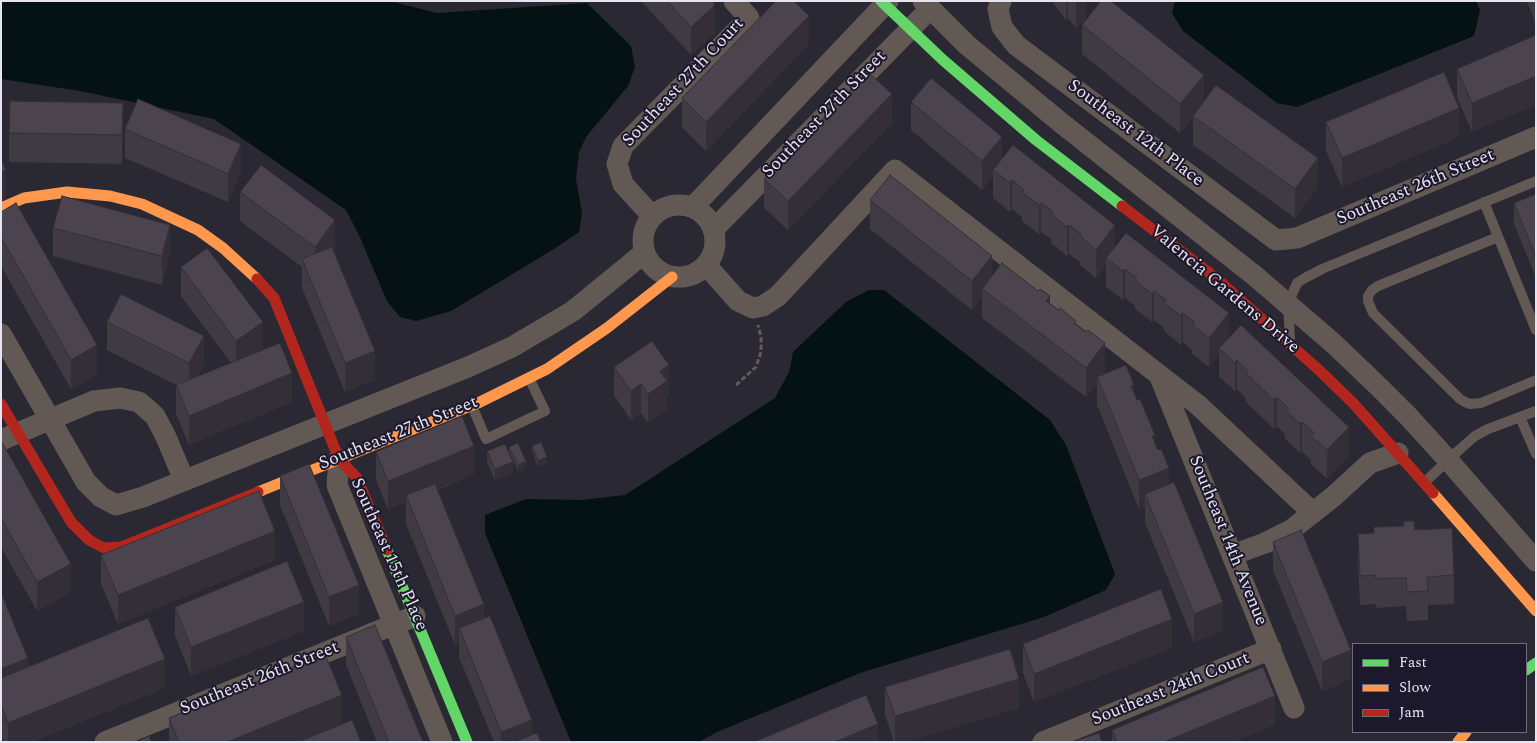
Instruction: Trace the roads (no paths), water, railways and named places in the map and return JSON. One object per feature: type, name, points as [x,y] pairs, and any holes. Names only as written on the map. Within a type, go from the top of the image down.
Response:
[{"type":"street","name":"Southeast 27th Court","points":[[652,216],[622,184],[617,164],[623,146],[749,18],[734,1]]},
{"type":"street","name":"Southeast 12th Place","points":[[1001,1],[998,9],[1002,27],[1016,45],[1276,240],[1296,238]]},
{"type":"street","name":"Valencia Gardens Drive","points":[[884,2],[943,60],[1036,140],[1216,278],[1337,387],[1508,576],[1536,611]]},
{"type":"street","name":"Southeast 27th Street","points":[[693,207],[884,2]]},
{"type":"street","name":"Valencia Gardens Drive","points":[[930,4],[967,45],[1060,122],[1255,276],[1333,343],[1380,388],[1448,460],[1536,561]]},
{"type":"street","name":"Southeast 27th Street","points":[[714,230],[910,29],[930,4]]},
{"type":"street","name":"Southeast 26th Street","points":[[1296,238],[1536,137]]},
{"type":"street","points":[[706,265],[738,301],[753,308],[763,306],[778,296],[895,170],[1198,405],[1313,513]]},
{"type":"street","points":[[722,177],[743,199]]},
{"type":"street","points":[[1,208],[24,198],[67,192],[110,196],[142,204],[198,230],[224,248],[274,298],[339,458]]},
{"type":"street","points":[[682,204],[693,207],[709,220],[714,230],[715,249],[711,258],[696,273],[684,277],[672,277],[662,274],[648,261],[644,253],[642,243],[646,224],[661,209],[671,205],[682,204]]},
{"type":"street","name":"Southeast 27th Street","points":[[50,419],[86,482],[101,496],[116,505],[143,497],[468,367],[512,347],[573,311],[644,253]]},
{"type":"street","name":"Southeast 27th Street","points":[[10,437],[71,522],[89,540],[104,548],[121,547],[471,405],[529,378],[547,369],[608,328],[672,277]]},
{"type":"street","points":[[1,334],[50,419]]},
{"type":"street","name":"Southeast 14th Avenue","points":[[1159,375],[1294,708]]},
{"type":"street","points":[[1,404],[10,437],[94,402],[120,398],[139,402],[155,416],[184,480]]},
{"type":"street","points":[[1232,555],[1265,543],[1291,530],[1334,496],[1362,470],[1377,460],[1398,453]]},
{"type":"street","name":"Southeast 15th Place","points":[[339,458],[357,478],[467,742]]},
{"type":"street","name":"Southeast 15th Place","points":[[339,458],[337,485],[442,742]]},
{"type":"street","name":"Southeast 26th Street","points":[[105,742],[415,616]]},
{"type":"street","name":"Southeast 24th Court","points":[[1043,742],[1271,649]]},
{"type":"lane","points":[[1290,344],[1288,304],[1297,283],[1311,274],[1536,181]]},
{"type":"lane","points":[[1484,202],[1536,330]]},
{"type":"lane","points":[[1498,237],[1378,286],[1368,296],[1368,302],[1373,313],[1465,402],[1470,404],[1481,403],[1536,380]]},
{"type":"lane","points":[[471,405],[486,439],[545,411],[529,378]]},
{"type":"lane","points":[[1424,482],[1475,436],[1488,429],[1536,411]]},
{"type":"lane","points":[[1520,417],[1536,454]]}]
